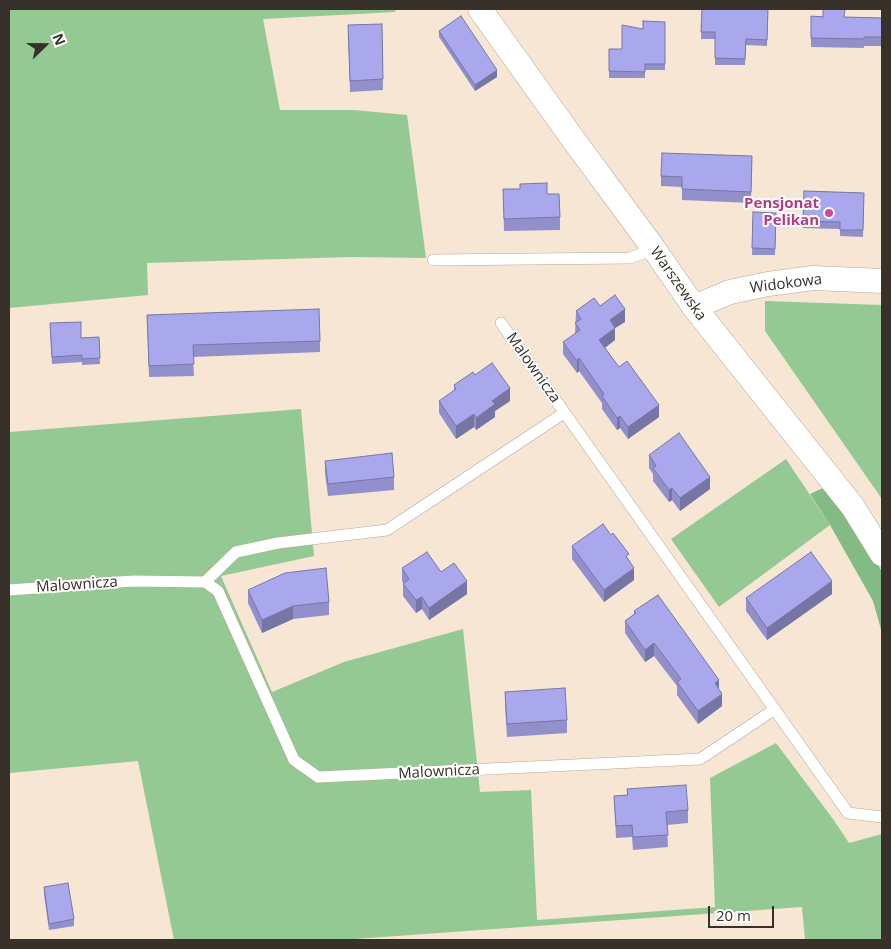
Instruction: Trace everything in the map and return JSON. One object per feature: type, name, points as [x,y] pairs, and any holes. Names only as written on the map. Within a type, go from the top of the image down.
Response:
[{"type":"street","name":"Warszewska","points":[[480,9],[694,307],[853,507],[882,554]]},
{"type":"street","name":"Widokowa","points":[[694,307],[730,292],[768,284],[812,278],[882,281]]},
{"type":"lane","points":[[433,260],[630,258],[654,249]]},
{"type":"lane","name":"Malownicza","points":[[501,323],[848,813],[882,817]]},
{"type":"lane","name":"Malownicza","points":[[205,582],[236,552],[278,543],[386,530],[564,413]]},
{"type":"lane","name":"Malownicza","points":[[9,590],[133,581],[205,582],[218,590],[294,760],[318,777],[700,760],[775,709]]},
{"type":"green space","points":[[9,9],[396,9],[395,12],[263,19],[280,110],[354,110],[407,115],[426,258],[351,257],[147,263],[148,295],[9,308]]},
{"type":"green space","points":[[765,301],[882,305],[882,499],[765,331]]},
{"type":"green space","points":[[301,409],[314,556],[221,576],[272,692],[344,662],[463,629],[480,792],[531,790],[537,920],[715,907],[710,778],[776,743],[849,843],[882,834],[882,940],[805,940],[802,907],[341,940],[174,940],[138,761],[9,773],[9,432]]},
{"type":"green space","points":[[786,459],[830,525],[719,607],[671,539]]},
{"type":"green space","points":[[825,487],[868,546],[882,572],[882,633],[873,601],[830,525],[810,494]]},
{"type":"building","points":[[702,9],[768,9],[767,40],[746,39],[745,59],[715,58],[715,32],[701,32]]},
{"type":"building","points":[[823,9],[845,9],[844,17],[882,18],[882,37],[864,37],[864,39],[811,38],[811,16],[823,17]]},
{"type":"building","points":[[461,16],[497,70],[475,85],[439,31]]},
{"type":"building","points":[[643,21],[665,22],[665,64],[645,64],[645,72],[609,71],[609,49],[622,49],[622,25],[643,29]]},
{"type":"building","points":[[382,24],[383,79],[350,81],[348,25]]},
{"type":"building","points":[[662,153],[752,156],[751,192],[682,189],[682,177],[661,176]]},
{"type":"building","points":[[547,183],[547,194],[559,194],[560,217],[504,219],[503,189],[520,189],[520,184]]},
{"type":"building","points":[[804,191],[864,193],[863,230],[840,230],[840,222],[803,221]]},
{"type":"building","points":[[753,212],[776,213],[775,249],[752,248]]},
{"type":"building","points":[[615,295],[625,309],[610,320],[615,328],[599,340],[619,367],[627,361],[659,405],[628,427],[620,416],[617,418],[602,396],[604,394],[579,358],[577,361],[563,342],[580,330],[575,323],[581,319],[576,311],[594,298],[600,306]]},
{"type":"building","points":[[319,309],[320,341],[193,345],[194,364],[149,366],[147,315]]},
{"type":"building","points":[[81,322],[81,338],[99,337],[100,358],[82,359],[82,355],[52,357],[50,323]]},
{"type":"building","points":[[492,363],[510,388],[492,401],[495,404],[476,418],[474,414],[456,426],[439,401],[456,389],[454,385],[473,372],[475,375]]},
{"type":"building","points":[[679,433],[710,477],[680,498],[672,488],[669,490],[653,468],[656,466],[649,455]]},
{"type":"building","points":[[392,453],[394,477],[328,484],[325,461]]},
{"type":"building","points":[[603,524],[611,535],[613,533],[629,554],[626,556],[634,568],[604,590],[572,546]]},
{"type":"building","points":[[427,552],[441,572],[454,563],[467,581],[429,608],[422,597],[416,600],[403,584],[409,579],[402,568]]},
{"type":"building","points":[[811,552],[832,581],[767,628],[746,598]]},
{"type":"building","points":[[326,568],[329,602],[293,606],[262,620],[248,590],[285,573]]},
{"type":"building","points":[[658,595],[719,680],[715,683],[722,694],[698,711],[677,682],[681,679],[654,643],[645,650],[625,621],[636,613],[634,611]]},
{"type":"building","points":[[565,688],[567,720],[507,724],[505,692]]},
{"type":"building","points":[[686,785],[688,810],[666,812],[668,835],[633,837],[632,825],[616,826],[614,796],[628,795],[627,789]]},
{"type":"building","points":[[68,883],[74,919],[49,924],[44,887]]},
{"type":"place","name":"Pensjonat Pelikan","points":[[829,213]]}]
